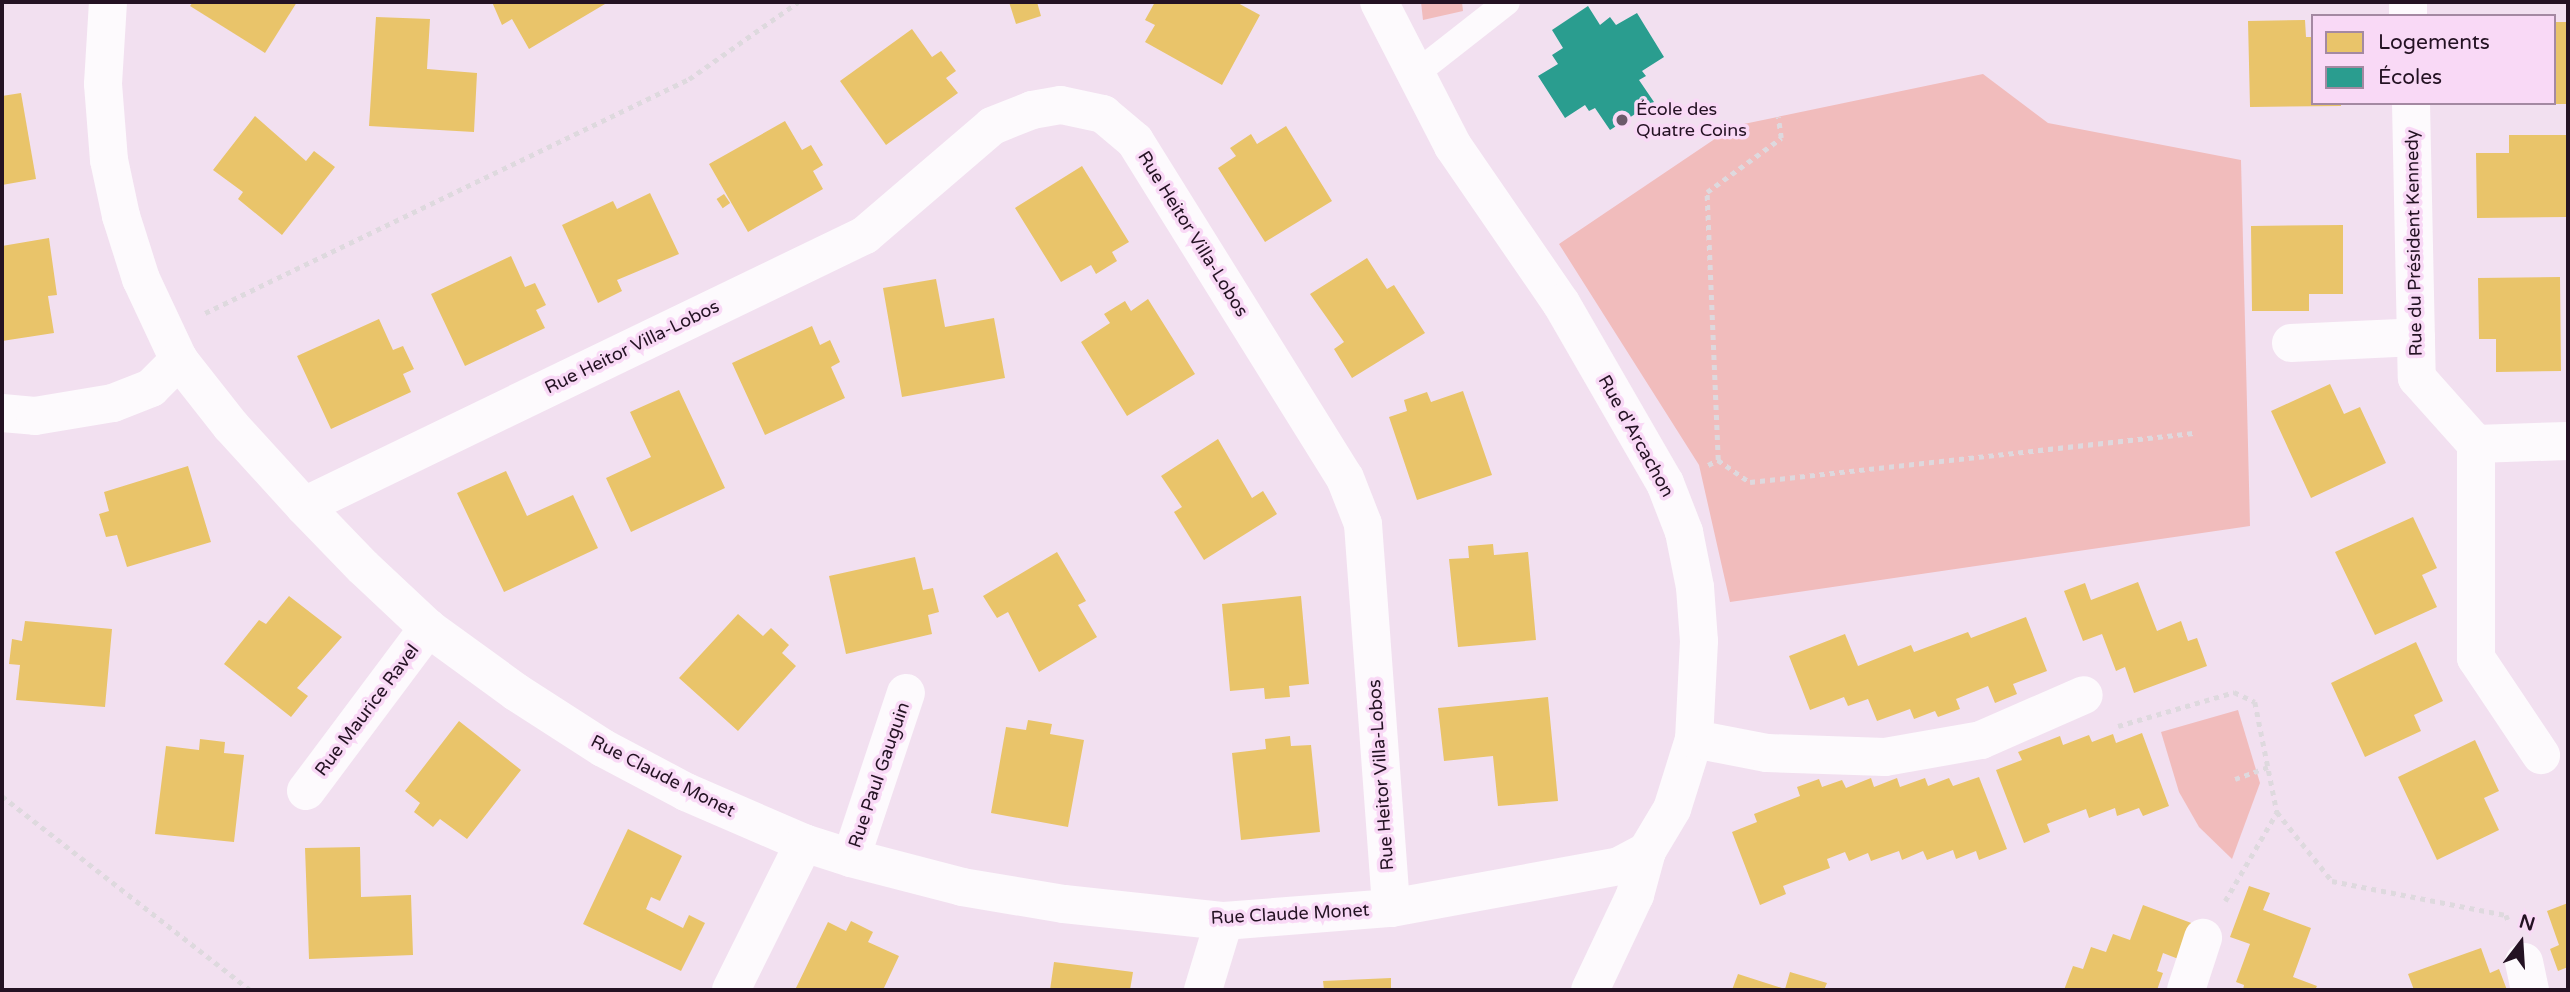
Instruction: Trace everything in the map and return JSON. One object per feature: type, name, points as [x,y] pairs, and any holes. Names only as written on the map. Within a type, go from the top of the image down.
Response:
[{"type":"street","name":"Rue Claude Monet","points":[[108,2],[103,84],[109,160],[121,216],[141,279],[179,360],[231,426],[304,506],[428,628],[516,692],[603,748],[686,792],[804,843],[851,858],[962,887],[1064,904],[1224,921],[1391,908],[1619,866],[1647,851]]},
{"type":"street","name":"Rue d'Arcachon","points":[[1380,2],[1414,75],[1452,146],[1560,303],[1665,484],[1684,532],[1695,587],[1699,641],[1694,739],[1672,809],[1647,851],[1634,895],[1590,990]]},
{"type":"street","name":"Rue Heitor Villa-Lobos","points":[[304,506],[865,235],[992,126],[1032,110],[1061,105],[1103,114],[1135,141],[1345,478],[1363,524],[1391,908]]},
{"type":"street","name":"Rue du Président Kennedy","points":[[2411,105],[2417,378],[2476,444]]},
{"type":"street","points":[[2291,343],[2416,337]]},
{"type":"street","points":[[2,413],[36,416],[114,403],[151,388],[179,360]]},
{"type":"street","points":[[2541,755],[2476,658],[2476,444],[2568,441]]},
{"type":"street","name":"Rue Maurice Ravel","points":[[306,792],[428,628]]},
{"type":"street","name":"Rue Paul Gauguin","points":[[851,858],[906,693]]},
{"type":"street","points":[[1694,739],[1767,753],[1885,757],[1980,740],[2084,695]]},
{"type":"street","points":[[731,990],[804,843]]},
{"type":"street","points":[[1203,990],[1224,921]]},
{"type":"street","points":[[2186,990],[2203,938]]},
{"type":"lane","points":[[1414,75],[1507,2]]},
{"type":"path","points":[[179,360],[206,311],[689,79],[798,2]]},
{"type":"path","points":[[1718,460],[1707,192],[1781,138],[1778,117]]},
{"type":"path","points":[[1718,460],[1750,482],[2193,433]]},
{"type":"path","points":[[1665,484],[1718,460]]},
{"type":"path","points":[[2084,695],[2113,728],[2234,692],[2255,702],[2277,811],[2332,881],[2506,915],[2527,976]]},
{"type":"path","points":[[2235,779],[2268,767]]},
{"type":"path","points":[[2,796],[250,990]]},
{"type":"path","points":[[2203,938],[2277,811]]},
{"type":"shaded area","points":[[1421,2],[1462,2],[1463,11],[1423,20]]},
{"type":"shaded area","points":[[1983,74],[2048,123],[2241,160],[2250,526],[1730,602],[1699,465],[1559,244],[1734,126]]},
{"type":"shaded area","points":[[2238,710],[2260,783],[2232,859],[2199,827],[2179,792],[2161,732]]},
{"type":"building: Logements","points":[[193,2],[297,2],[265,53],[190,6]]},
{"type":"building: Logements","points":[[492,2],[605,4],[529,49],[512,19],[502,25]]},
{"type":"building: Logements","points":[[1009,2],[1037,2],[1041,16],[1016,24]]},
{"type":"building: Logements","points":[[1155,2],[1236,2],[1260,15],[1222,85],[1145,42],[1155,25],[1145,20]]},
{"type":"building: Logements","points":[[376,17],[430,19],[427,69],[477,73],[474,132],[369,126]]},
{"type":"building: Logements","points":[[2305,20],[2306,37],[2311,37],[2311,105],[2341,106],[2250,107],[2248,21]]},
{"type":"building: Logements","points":[[2556,22],[2568,22],[2568,104],[2556,104]]},
{"type":"building: Logements","points":[[912,29],[932,57],[941,51],[956,71],[946,78],[958,93],[886,145],[840,81]]},
{"type":"building: Logements","points":[[21,93],[36,179],[2,185],[2,96]]},
{"type":"building: Logements","points":[[255,116],[306,161],[314,151],[335,167],[282,235],[238,199],[243,192],[213,170]]},
{"type":"building: Logements","points":[[785,121],[802,150],[811,145],[823,165],[813,171],[823,189],[748,232],[709,164]]},
{"type":"building: Logements","points":[[1286,126],[1332,201],[1265,242],[1218,168],[1236,156],[1230,148],[1251,134],[1257,144]]},
{"type":"building: Logements","points":[[2509,135],[2568,135],[2568,217],[2477,218],[2476,153],[2509,153]]},
{"type":"building: Logements","points":[[1082,166],[1129,242],[1112,252],[1117,261],[1096,274],[1091,265],[1061,282],[1015,208]]},
{"type":"building: Logements","points":[[650,193],[679,254],[617,280],[622,291],[598,303],[562,225],[613,201],[617,209]]},
{"type":"building: Logements","points":[[724,194],[730,203],[723,208],[717,199]]},
{"type":"building: Logements","points":[[2343,225],[2343,294],[2309,294],[2309,311],[2252,311],[2251,226]]},
{"type":"building: Logements","points":[[49,238],[57,295],[48,296],[54,333],[2,341],[2,246]]},
{"type":"building: Logements","points":[[511,256],[525,287],[535,283],[546,305],[536,310],[545,328],[465,366],[431,294]]},
{"type":"building: Logements","points":[[1367,258],[1387,289],[1394,285],[1425,333],[1352,378],[1334,349],[1344,342],[1310,294]]},
{"type":"building: Logements","points":[[2560,277],[2561,371],[2496,372],[2496,339],[2479,339],[2478,278]]},
{"type":"building: Logements","points":[[936,279],[945,327],[994,318],[1005,378],[902,397],[883,288]]},
{"type":"building: Logements","points":[[1148,299],[1195,374],[1127,416],[1081,342],[1110,323],[1104,314],[1125,301],[1131,311]]},
{"type":"building: Logements","points":[[379,319],[393,350],[403,346],[414,369],[403,374],[411,392],[331,429],[297,356]]},
{"type":"building: Logements","points":[[812,326],[820,345],[830,340],[840,362],[831,367],[845,398],[765,435],[732,363]]},
{"type":"building: Logements","points":[[2330,384],[2344,414],[2360,407],[2386,463],[2311,498],[2271,411]]},
{"type":"building: Logements","points":[[679,390],[725,488],[631,532],[606,478],[651,457],[630,412]]},
{"type":"building: Logements","points":[[1463,391],[1492,475],[1417,500],[1389,417],[1407,411],[1404,400],[1427,392],[1431,402]]},
{"type":"building: Logements","points":[[1218,439],[1252,498],[1263,491],[1277,514],[1204,560],[1174,512],[1182,507],[1161,476]]},
{"type":"building: Logements","points":[[188,466],[211,542],[127,567],[117,535],[106,537],[99,514],[109,511],[104,492]]},
{"type":"building: Logements","points":[[506,471],[527,516],[573,495],[598,548],[504,592],[457,493]]},
{"type":"building: Logements","points":[[2413,517],[2437,568],[2422,575],[2437,607],[2375,635],[2335,552]]},
{"type":"building: Logements","points":[[1493,544],[1494,555],[1528,552],[1536,640],[1458,647],[1449,559],[1469,558],[1468,546]]},
{"type":"building: Logements","points":[[1057,552],[1086,601],[1078,605],[1097,637],[1039,672],[1008,612],[997,618],[983,596]]},
{"type":"building: Logements","points":[[915,557],[923,590],[933,588],[939,612],[928,615],[932,634],[846,654],[829,576]]},
{"type":"building: Logements","points":[[2138,582],[2157,631],[2181,621],[2188,641],[2197,638],[2207,666],[2134,693],[2125,667],[2116,671],[2102,634],[2083,641],[2064,591],[2085,583],[2091,600]]},
{"type":"building: Logements","points":[[289,596],[342,637],[297,688],[308,696],[291,717],[224,664],[259,620],[266,624]]},
{"type":"building: Logements","points":[[1301,596],[1309,684],[1289,686],[1290,697],[1265,699],[1264,688],[1230,691],[1222,604]]},
{"type":"building: Logements","points":[[738,614],[763,636],[771,628],[789,645],[782,653],[796,666],[738,731],[679,678]]},
{"type":"building: Logements","points":[[2026,617],[2047,671],[2013,684],[2017,694],[1995,703],[1988,686],[1956,699],[1960,709],[1938,717],[1935,711],[1914,719],[1910,709],[1877,721],[1868,699],[1848,706],[1844,697],[1810,710],[1789,656],[1845,634],[1858,666],[1911,645],[1914,652],[1968,632],[1971,638]]},
{"type":"building: Logements","points":[[25,621],[112,629],[105,707],[16,700],[20,665],[9,664],[12,639],[22,641]]},
{"type":"building: Logements","points":[[2416,642],[2443,701],[2414,715],[2421,731],[2365,757],[2331,683]]},
{"type":"building: Logements","points":[[1548,697],[1558,801],[1498,806],[1493,756],[1444,761],[1438,708]]},
{"type":"building: Logements","points":[[1028,720],[1052,724],[1050,734],[1084,740],[1068,827],[991,813],[1006,727],[1026,730]]},
{"type":"building: Logements","points":[[459,721],[521,770],[467,839],[440,819],[433,827],[414,812],[420,803],[405,791]]},
{"type":"building: Logements","points":[[2142,733],[2169,806],[2143,816],[2139,808],[2117,816],[2115,808],[2089,818],[2086,809],[2047,824],[2050,832],[2024,843],[1996,770],[2022,760],[2018,752],[2060,736],[2063,745],[2089,735],[2092,742],[2113,734],[2116,743]]},
{"type":"building: Logements","points":[[1290,736],[1291,746],[1311,745],[1320,832],[1241,840],[1232,753],[1266,749],[1265,739]]},
{"type":"building: Logements","points":[[200,739],[225,742],[224,753],[244,755],[234,842],[155,834],[166,746],[199,750]]},
{"type":"building: Logements","points":[[2475,740],[2499,791],[2484,798],[2499,830],[2437,860],[2398,777]]},
{"type":"building: Logements","points":[[1979,777],[2007,849],[1979,860],[1976,851],[1956,859],[1953,850],[1927,860],[1923,851],[1902,860],[1899,851],[1871,861],[1868,853],[1849,861],[1845,852],[1827,859],[1830,868],[1783,886],[1786,894],[1760,905],[1732,832],[1757,822],[1754,814],[1800,796],[1797,787],[1819,779],[1822,787],[1842,780],[1846,788],[1871,778],[1874,787],[1897,778],[1900,787],[1925,778],[1928,786],[1949,778],[1953,786]]},
{"type":"building: Logements","points":[[628,829],[682,856],[660,901],[651,897],[646,909],[683,928],[689,915],[705,923],[681,971],[583,924]]},
{"type":"building: Logements","points":[[360,847],[361,897],[411,895],[413,955],[309,959],[305,848]]},
{"type":"building: Logements","points":[[2249,886],[2270,893],[2263,910],[2311,928],[2293,977],[2317,986],[2315,990],[2243,990],[2244,985],[2236,982],[2250,944],[2230,937]]},
{"type":"building: Logements","points":[[2568,903],[2568,967],[2558,971],[2550,949],[2559,945],[2547,911]]},
{"type":"building: Logements","points":[[2143,905],[2194,924],[2181,960],[2163,953],[2157,971],[2163,973],[2157,990],[2064,990],[2073,966],[2083,969],[2091,947],[2106,952],[2113,934],[2130,940]]},
{"type":"building: Logements","points":[[851,921],[873,932],[868,942],[899,956],[883,990],[795,990],[828,922],[846,931]]},
{"type":"building: Logements","points":[[2481,948],[2490,973],[2499,969],[2507,990],[2414,990],[2408,974]]},
{"type":"building: Logements","points":[[1054,962],[1133,972],[1130,990],[1050,990]]},
{"type":"building: Logements","points":[[1790,972],[1827,983],[1824,990],[1732,990],[1738,974],[1785,989]]},
{"type":"building: Logements","points":[[1391,978],[1391,990],[1324,990],[1323,981]]},
{"type":"building: Écoles","points":[[1588,6],[1600,25],[1610,17],[1616,25],[1637,13],[1664,57],[1642,71],[1646,76],[1639,80],[1654,102],[1610,130],[1595,108],[1589,111],[1585,105],[1565,118],[1538,76],[1558,64],[1552,55],[1563,48],[1552,30]]},
{"type":"place","name":"École des Quatre Coins","points":[[1622,120]]}]
